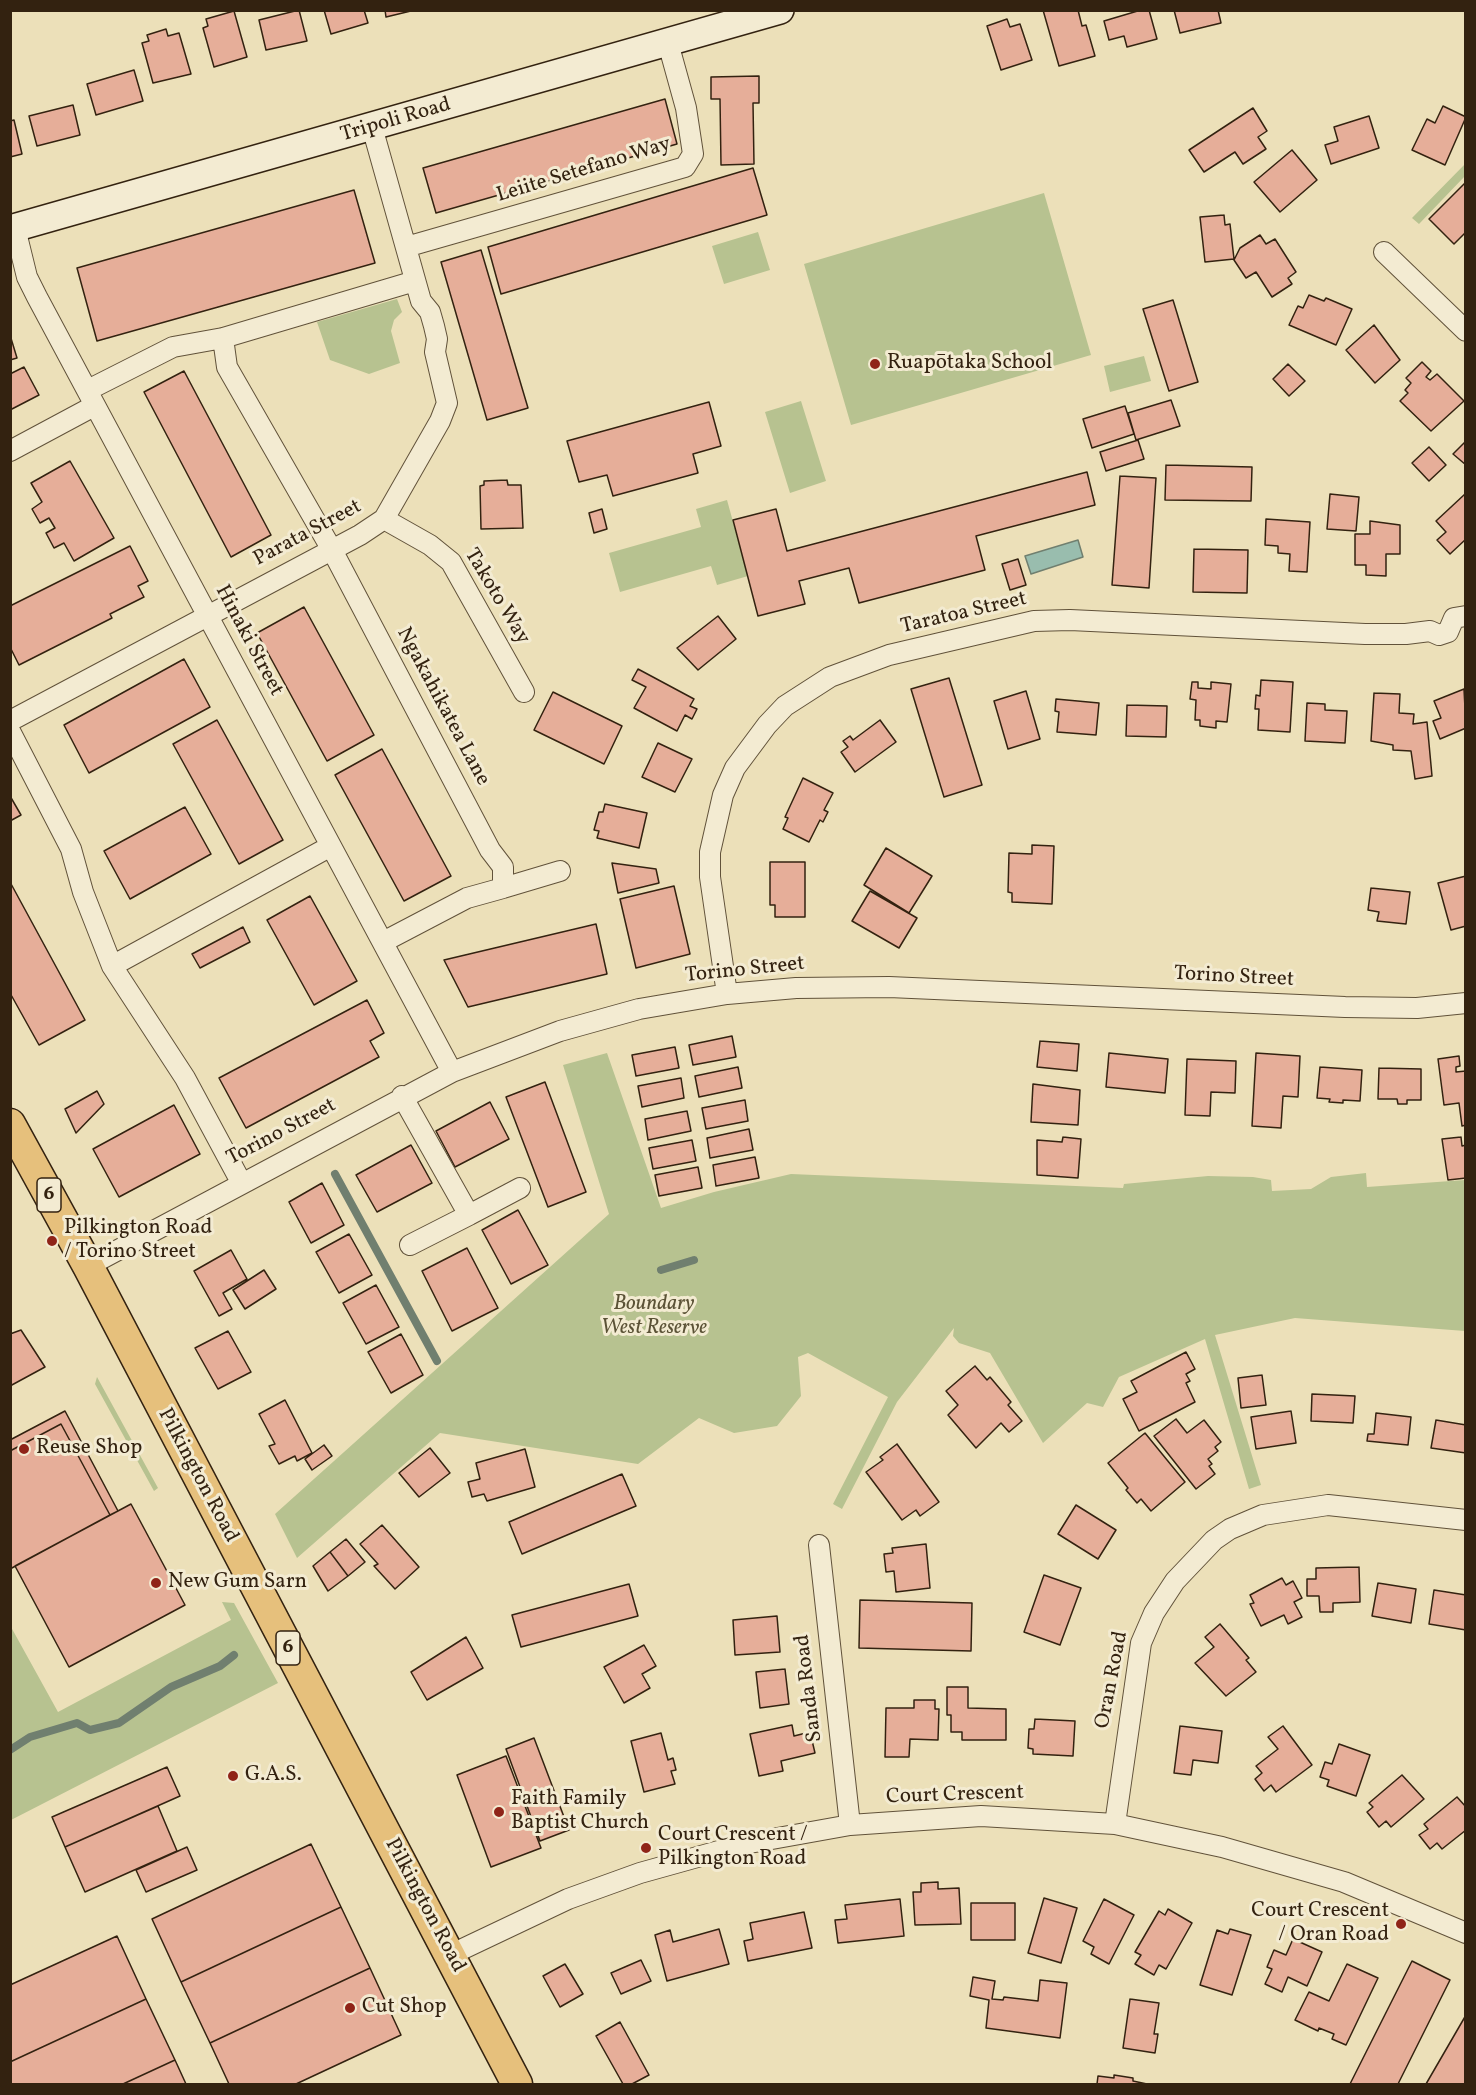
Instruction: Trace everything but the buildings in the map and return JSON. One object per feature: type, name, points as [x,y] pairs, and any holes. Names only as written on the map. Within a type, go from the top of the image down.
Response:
[{"type":"main road","name":"Pilkington Road","points":[[10,1124],[88,1266],[517,2085]]},
{"type":"street","name":"Tripoli Road","points":[[13,229],[668,43],[773,11]]},
{"type":"street","name":"Leiite Setefano Way","points":[[406,247],[685,167],[693,154],[686,108],[668,43]]},
{"type":"street","name":"Parata Street","points":[[10,720],[332,550],[384,519],[440,421],[447,403],[435,352],[437,339],[434,326],[430,312],[420,301],[372,127]]},
{"type":"street","name":"Hinaki Street","points":[[13,229],[27,277],[452,1072]]},
{"type":"street","points":[[1384,252],[1466,331]]},
{"type":"street","points":[[10,451],[173,347],[223,338],[415,281]]},
{"type":"street","name":"Ngakahikatea Lane","points":[[223,338],[227,367],[332,550],[490,850],[503,867],[503,888]]},
{"type":"street","name":"Takoto Way","points":[[384,519],[430,545],[451,562],[524,692]]},
{"type":"street","name":"Taratoa Street","points":[[727,994],[710,877],[710,852],[723,795],[735,768],[767,725],[785,706],[830,676],[890,655],[1034,621],[1070,620],[1374,634],[1430,631],[1439,635],[1449,632],[1454,618],[1466,616]]},
{"type":"street","points":[[10,731],[71,849],[83,892],[112,966],[185,1078],[241,1182]]},
{"type":"street","points":[[112,966],[331,846]]},
{"type":"street","points":[[383,942],[467,898],[560,872]]},
{"type":"street","name":"Torino Street","points":[[88,1266],[402,1096],[452,1072],[560,1030],[639,1009],[727,994],[796,988],[888,987],[1345,1007],[1417,1008],[1466,1003]]},
{"type":"street","points":[[402,1096],[469,1215]]},
{"type":"street","points":[[411,1245],[520,1188]]},
{"type":"street","name":"Oran Road","points":[[1114,1824],[1141,1643],[1154,1613],[1175,1581],[1214,1540],[1230,1529],[1263,1515],[1328,1505],[1466,1520]]},
{"type":"street","name":"Sanda Road","points":[[819,1545],[850,1825]]},
{"type":"street","name":"Court Crescent","points":[[450,1955],[545,1908],[640,1873],[744,1844],[850,1825],[981,1816],[1114,1824],[1222,1847],[1344,1882],[1466,1932]]},
{"type":"green space","points":[[1465,164],[1465,176],[1419,224],[1412,218]]},
{"type":"green space","points":[[1044,193],[1091,355],[851,425],[804,264]]},
{"type":"green space","points":[[758,232],[770,270],[724,284],[712,246]]},
{"type":"green space","points":[[397,299],[402,312],[394,320],[391,331],[400,363],[369,374],[330,360],[317,322]]},
{"type":"green space","points":[[1144,356],[1151,381],[1110,392],[1104,366]]},
{"type":"green space","points":[[801,401],[826,481],[790,493],[765,412]]},
{"type":"green space","points":[[727,500],[748,576],[717,585],[711,566],[620,592],[609,553],[701,527],[696,509]]},
{"type":"green space","name":"Boundary West Reserve","points":[[607,1053],[661,1208],[714,1192],[791,1174],[1123,1188],[1124,1184],[1208,1176],[1253,1177],[1271,1180],[1272,1191],[1311,1189],[1331,1177],[1366,1173],[1367,1187],[1465,1180],[1465,1331],[1295,1318],[1215,1335],[1261,1485],[1249,1489],[1205,1339],[1119,1377],[1103,1407],[1087,1403],[1043,1443],[990,1353],[959,1343],[953,1336],[954,1328],[897,1402],[842,1509],[833,1504],[888,1397],[808,1353],[798,1357],[801,1396],[777,1426],[734,1433],[699,1418],[638,1464],[440,1433],[297,1558],[275,1514],[609,1214],[563,1065]]},
{"type":"green space","points":[[97,1377],[158,1488],[154,1491],[95,1384]]},
{"type":"green space","points":[[222,1602],[234,1603],[278,1683],[11,1820],[11,1627],[58,1712],[231,1620]]},
{"type":"shaded area","points":[[1078,540],[1083,557],[1031,574],[1025,556]]},
{"type":"waterway","points":[[335,1174],[437,1361]]},
{"type":"waterway","points":[[661,1270],[694,1260]]},
{"type":"waterway","points":[[10,1750],[30,1737],[77,1723],[90,1730],[119,1723],[171,1687],[220,1666],[234,1655]]},
{"type":"place","name":"Ruapōtaka School","points":[[875,364]]},
{"type":"place","name":"Pilkington Road / Torino Street","points":[[52,1241]]},
{"type":"place","name":"Reuse Shop","points":[[24,1449]]},
{"type":"place","name":"New Gum Sarn","points":[[156,1583]]},
{"type":"place","name":"G.A.S.","points":[[233,1776]]},
{"type":"place","name":"Faith Family Baptist Church","points":[[499,1812]]},
{"type":"place","name":"Court Crescent / Pilkington Road","points":[[646,1848]]},
{"type":"place","name":"Court Crescent / Oran Road","points":[[1401,1924]]},
{"type":"place","name":"Cut Shop","points":[[350,2008]]}]
